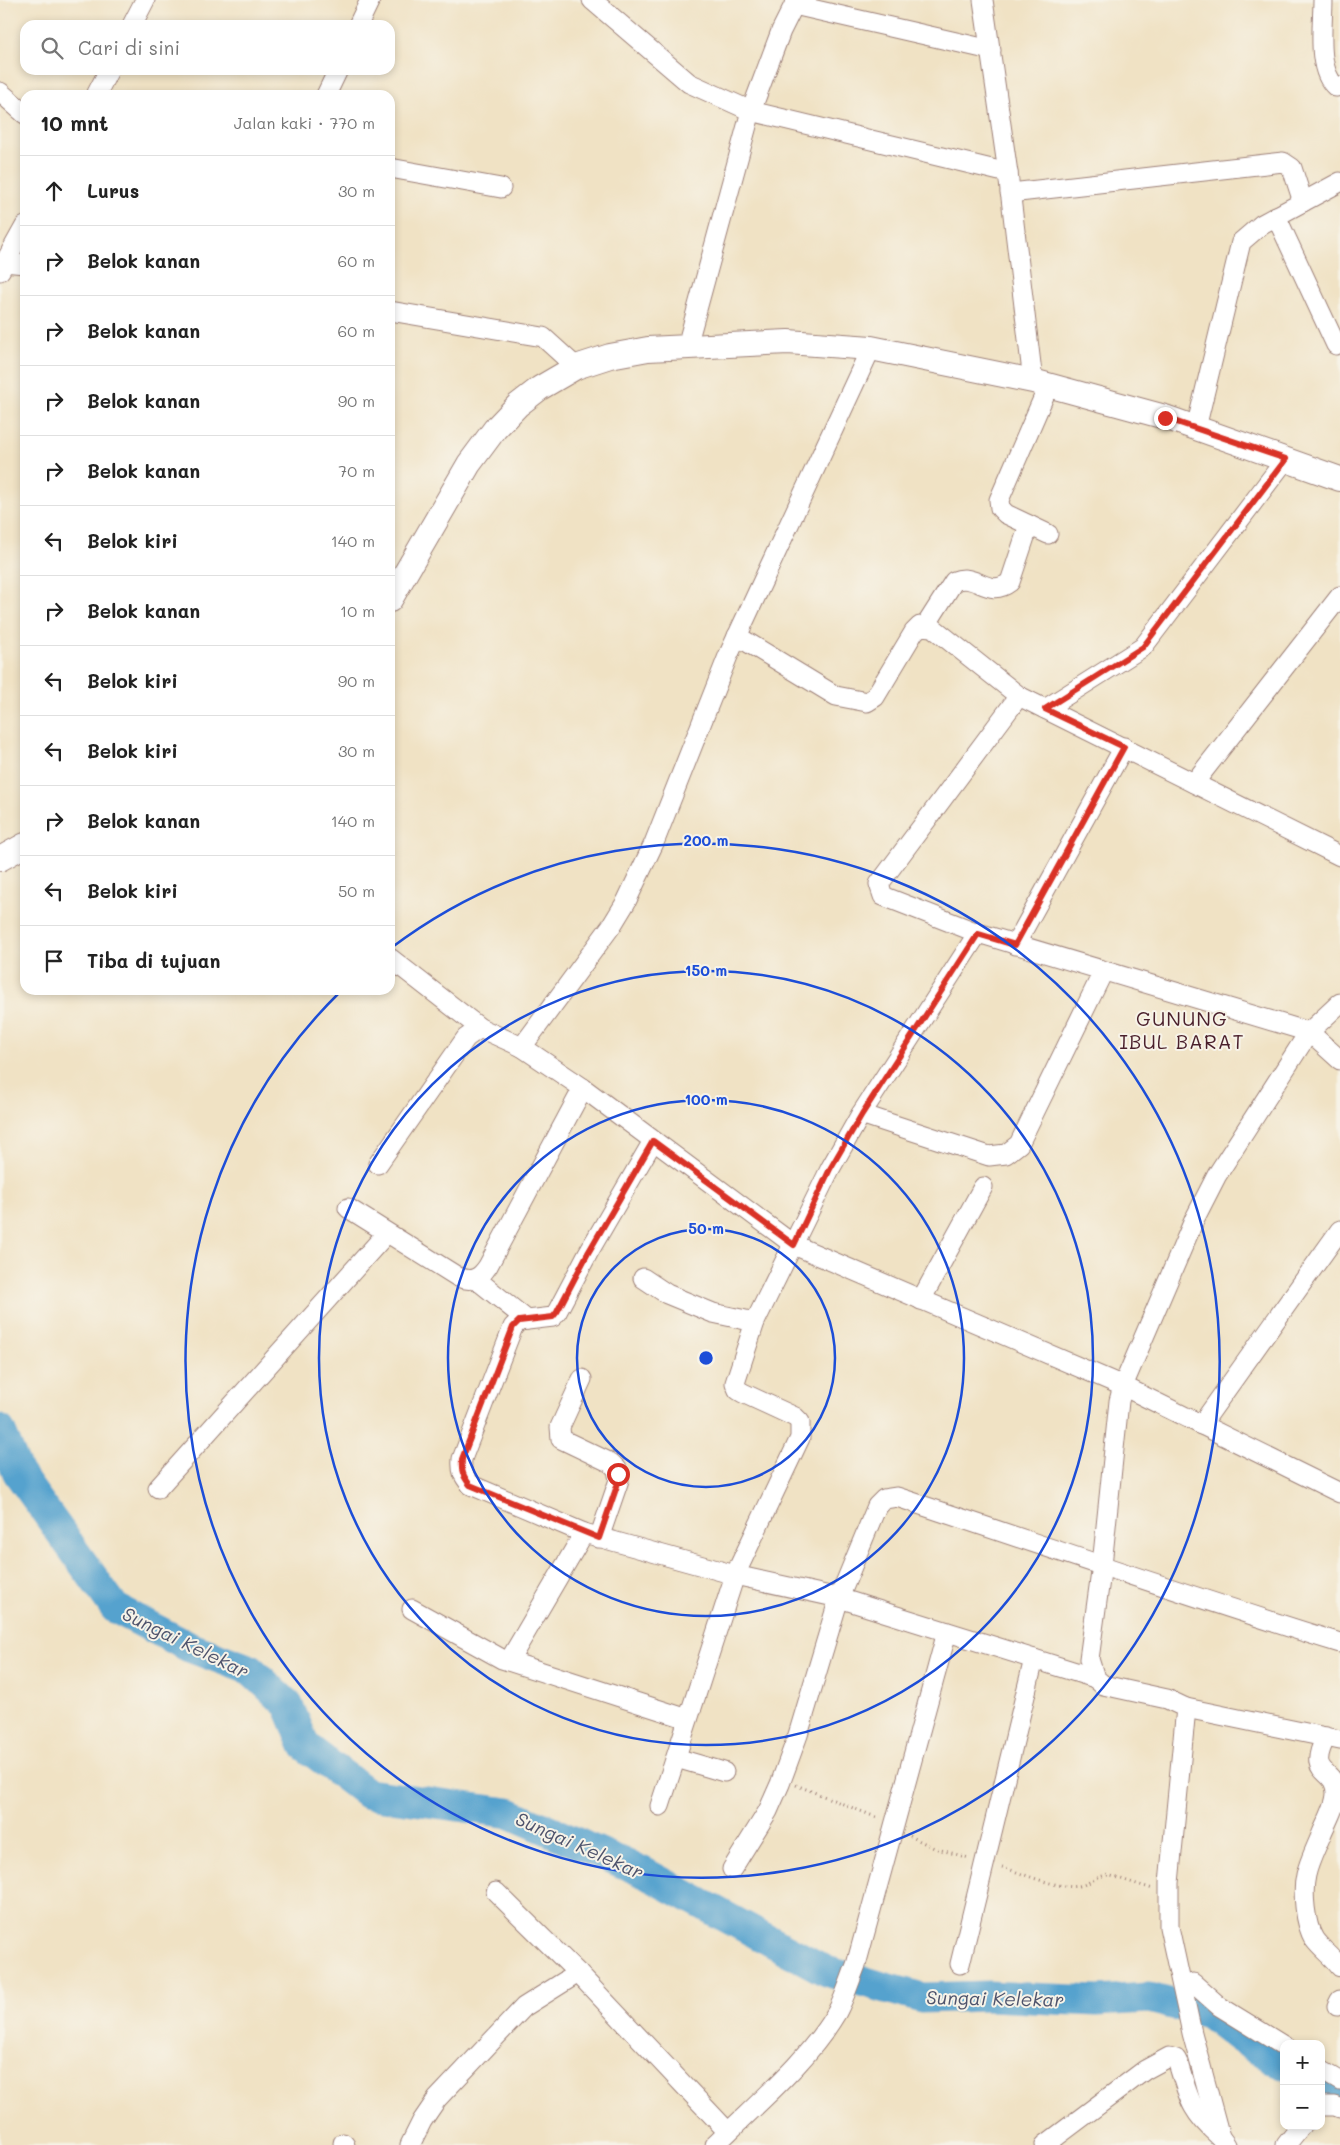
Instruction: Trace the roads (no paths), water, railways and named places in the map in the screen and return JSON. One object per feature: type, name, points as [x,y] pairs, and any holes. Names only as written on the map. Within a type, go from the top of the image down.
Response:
[{"type":"street","points":[[135,20],[145,0]]},
{"type":"street","points":[[360,20],[370,0]]},
{"type":"street","points":[[592,0],[683,78],[700,89],[751,111],[1008,173]]},
{"type":"street","points":[[983,0],[992,50],[1010,193],[1041,384],[1000,500],[1000,508],[1006,514],[1048,534]]},
{"type":"street","points":[[1323,0],[1323,67],[1328,80],[1336,87],[1340,86]]},
{"type":"street","points":[[687,346],[751,111],[793,3],[992,50]]},
{"type":"street","points":[[99,90],[106,75]]},
{"type":"street","points":[[328,90],[336,75]]},
{"type":"street","points":[[0,92],[20,110]]},
{"type":"street","points":[[1010,193],[1283,162],[1292,168],[1303,202]]},
{"type":"street","points":[[395,169],[500,188]]},
{"type":"street","points":[[1196,428],[1241,242],[1247,234],[1276,216],[1340,182]]},
{"type":"street","points":[[1276,216],[1336,345]]},
{"type":"street","points":[[2,266],[20,235]]},
{"type":"street","points":[[2,266],[20,264]]},
{"type":"street","points":[[395,312],[543,337],[576,367]]},
{"type":"street","points":[[395,591],[469,464],[495,429],[518,405],[540,388],[576,367],[610,356],[648,348],[788,342],[871,348],[1041,384],[1165,418],[1340,479]]},
{"type":"street","points":[[522,1047],[612,925],[626,902],[654,843],[737,636],[871,348]]},
{"type":"street","points":[[1045,709],[1143,647],[1286,459]]},
{"type":"street","points":[[926,625],[954,581],[961,578],[972,580],[994,589],[1010,582],[1029,525]]},
{"type":"street","points":[[1194,783],[1340,596]]},
{"type":"street","points":[[737,636],[836,696],[867,702],[876,697],[914,632],[920,626],[932,627],[1019,696],[1340,856]]},
{"type":"street","points":[[1019,696],[879,884],[883,896],[888,900],[978,934],[1309,1032],[1340,1060]]},
{"type":"street","points":[[1015,945],[1124,747]]},
{"type":"street","points":[[0,860],[20,848]]},
{"type":"street","points":[[660,1806],[735,1575],[800,1438],[800,1422],[795,1417],[738,1390],[736,1376],[754,1322],[794,1245],[830,1169],[862,1114],[978,934]]},
{"type":"street","points":[[395,962],[480,1028],[522,1047],[583,1088],[794,1245],[1123,1386],[1340,1493]]},
{"type":"street","points":[[862,1114],[989,1156],[1006,1154],[1018,1144],[1103,972]]},
{"type":"street","points":[[1095,1678],[1089,1659],[1102,1565],[1118,1401],[1123,1386],[1195,1218],[1217,1176],[1309,1032],[1340,1002]]},
{"type":"street","points":[[378,1164],[466,1038],[480,1028]]},
{"type":"street","points":[[348,1208],[386,1234],[458,1277],[469,1280],[476,1279],[482,1275],[488,1266],[583,1088]]},
{"type":"street","points":[[653,1141],[588,1253],[557,1312],[553,1317],[546,1319],[519,1321],[513,1327],[462,1459],[461,1470],[470,1485],[592,1536],[735,1575],[839,1598],[1095,1678],[1103,1685],[1167,1699],[1186,1708],[1333,1738]]},
{"type":"street","points":[[921,1300],[983,1187]]},
{"type":"street","points":[[1200,1425],[1340,1230]]},
{"type":"street","points":[[158,1488],[386,1234]]},
{"type":"street","points":[[643,1278],[667,1294],[713,1313],[754,1322]]},
{"type":"street","points":[[476,1279],[527,1320]]},
{"type":"street","points":[[509,1661],[592,1536],[619,1480],[617,1469],[611,1463],[561,1439],[560,1427],[582,1379]]},
{"type":"street","points":[[732,1869],[768,1811],[780,1784],[798,1735],[839,1598],[877,1506],[880,1502],[890,1497],[1102,1565],[1200,1600],[1340,1644]]},
{"type":"street","points":[[412,1609],[493,1655],[688,1719]]},
{"type":"street","points":[[496,1892],[578,1973],[721,2139],[816,2041],[837,2011],[856,1965],[947,1632]]},
{"type":"street","points":[[960,1964],[1034,1659]]},
{"type":"street","points":[[1186,1708],[1169,1888],[1169,1927],[1192,2033],[1213,2113],[1223,2141]]},
{"type":"street","points":[[1333,1738],[1318,1754],[1318,1763],[1322,1770],[1333,1780],[1336,1796],[1306,1875],[1305,1889],[1309,1927],[1314,1939],[1340,1967]]},
{"type":"street","points":[[676,1758],[724,1772]]},
{"type":"street","points":[[410,2145],[437,2099],[524,2007],[578,1973]]},
{"type":"street","points":[[1193,1983],[1219,2006],[1280,2044]]},
{"type":"street","points":[[1045,2145],[1145,2070],[1169,2057],[1176,2059],[1178,2063],[1194,2111],[1201,2121],[1223,2141]]},
{"type":"street","points":[[1325,2072],[1340,2081]]},
{"type":"street","points":[[1325,2106],[1340,2108]]},
{"type":"street","points":[[1286,2145],[1298,2130]]},
{"type":"waterway","name":"Sungai Kelekar","points":[[0,1430],[18,1473],[115,1608],[189,1647],[251,1670],[288,1705],[305,1746],[368,1794],[509,1813],[643,1872],[826,1971],[922,1998],[988,1996],[1097,2001],[1149,1998],[1208,2013],[1240,2038],[1280,2063]]},
{"type":"waterway","name":"Sungai Kelekar","points":[[1325,2089],[1340,2095]]},
{"type":"district","name":"GUNUNG IBUL BARAT","points":[[1182,1030]]}]
